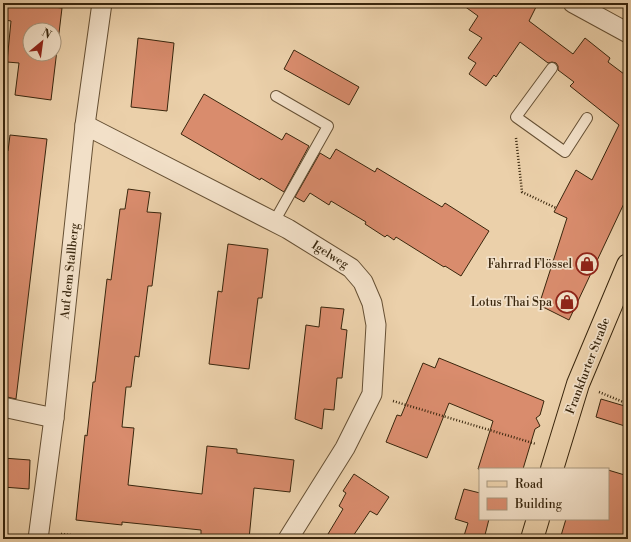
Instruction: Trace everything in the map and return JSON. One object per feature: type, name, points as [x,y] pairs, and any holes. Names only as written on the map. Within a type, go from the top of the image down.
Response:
[{"type":"main road","name":"Frankfurter Straße","points":[[555,460],[578,384],[628,266]]},
{"type":"main road","points":[[532,539],[538,520]]},
{"type":"street","name":"Auf dem Stallberg","points":[[38,535],[54,418],[85,125],[102,3]]},
{"type":"street","points":[[573,3],[601,10],[628,33]]},
{"type":"street","name":"Igelweg","points":[[85,125],[274,222],[351,268],[363,282],[372,303],[376,324],[372,394],[345,448],[288,539]]},
{"type":"street","points":[[3,406],[54,418]]},
{"type":"lane","points":[[552,68],[516,117],[565,152],[587,118]]},
{"type":"lane","points":[[274,222],[328,126],[276,96]]},
{"type":"path","points":[[516,117],[515,130],[522,192],[556,208]]},
{"type":"path","points":[[578,384],[628,404]]},
{"type":"path","points":[[372,394],[555,460]]},
{"type":"path","points":[[38,535],[108,539]]},
{"type":"building","points":[[7,3],[21,3],[62,8],[60,22],[22,22],[22,62],[56,62],[51,100],[15,95],[19,63],[7,62],[11,21],[5,20]]},
{"type":"building","points":[[460,3],[538,3],[529,21],[573,54],[585,38],[610,58],[608,62],[628,77],[628,195],[569,320],[539,305],[567,218],[554,212],[576,170],[592,180],[619,125],[570,86],[574,82],[558,70],[556,63],[548,63],[520,42],[496,77],[494,75],[486,86],[469,74],[476,63],[468,58],[482,38],[469,30],[478,16]]},
{"type":"building","points":[[138,38],[174,43],[167,111],[131,107]]},
{"type":"building","points":[[294,50],[359,87],[349,105],[284,69]]},
{"type":"building","points":[[204,94],[282,140],[286,133],[309,146],[284,192],[261,178],[260,180],[181,134]]},
{"type":"building","points":[[10,135],[47,139],[16,399],[3,396],[3,150],[8,151]]},
{"type":"building","points":[[336,149],[375,172],[377,168],[442,207],[445,203],[489,231],[461,276],[396,237],[394,240],[387,235],[385,237],[365,224],[366,222],[331,201],[329,205],[310,193],[304,202],[295,197],[320,153],[330,159]]},
{"type":"building","points":[[128,189],[150,192],[147,212],[161,213],[152,286],[148,286],[139,357],[135,356],[131,387],[126,387],[122,427],[134,428],[128,485],[202,494],[207,446],[237,449],[237,453],[294,460],[290,492],[254,488],[249,539],[201,535],[201,530],[122,522],[122,525],[76,520],[85,435],[87,436],[93,382],[95,382],[107,279],[111,280],[120,209],[125,209]]},
{"type":"building","points":[[228,244],[268,249],[262,298],[258,298],[249,369],[209,364],[218,291],[222,292]]},
{"type":"building","points":[[321,307],[344,309],[341,329],[347,330],[342,378],[337,378],[334,410],[324,409],[322,429],[295,419],[306,325],[319,327]]},
{"type":"building","points":[[439,358],[544,401],[540,415],[536,418],[540,426],[535,429],[523,468],[478,469],[493,421],[449,403],[427,458],[386,442],[397,415],[401,416],[423,363],[435,368]]},
{"type":"building","points":[[601,399],[628,407],[628,427],[596,417]]},
{"type":"building","points":[[3,458],[30,460],[29,489],[3,487]]},
{"type":"building","points":[[609,470],[628,476],[628,539],[560,539],[566,520],[609,520]]},
{"type":"building","points":[[354,474],[389,497],[377,515],[370,511],[351,539],[325,539],[343,509],[339,506],[346,493],[343,491]]},
{"type":"building","points":[[464,489],[479,493],[479,520],[489,520],[484,539],[463,539],[468,523],[455,519]]},
{"type":"place","name":"Fahrrad Flössel","points":[[587,264]]},
{"type":"place","name":"Lotus Thai Spa","points":[[567,302]]}]
